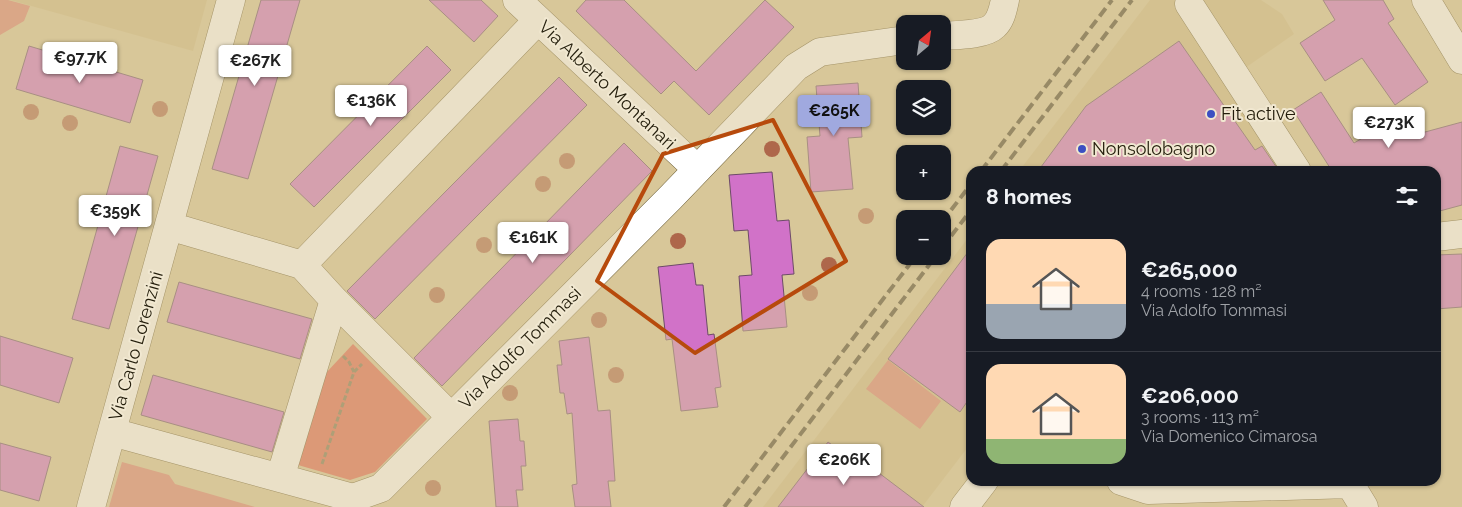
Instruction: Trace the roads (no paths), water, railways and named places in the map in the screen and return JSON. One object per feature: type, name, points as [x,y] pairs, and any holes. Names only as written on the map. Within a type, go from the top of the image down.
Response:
[{"type":"street","name":"Via Carlo Lorenzini","points":[[91,507],[231,0]]},
{"type":"street","name":"Via Alberto Montanari","points":[[517,0],[697,169]]},
{"type":"street","points":[[951,35],[983,32],[993,28],[999,20],[1006,0]]},
{"type":"street","points":[[1426,0],[1462,60]]},
{"type":"street","points":[[1189,4],[1295,166]]},
{"type":"street","points":[[302,265],[538,20]]},
{"type":"street","name":"Via Adolfo Tommasi","points":[[112,432],[353,498],[381,488],[697,169],[786,76],[810,57],[820,52],[896,41]]},
{"type":"street","points":[[169,226],[302,265],[334,300],[451,417]]},
{"type":"street","points":[[1441,236],[1462,234]]},
{"type":"street","points":[[280,478],[334,300]]},
{"type":"street","points":[[964,507],[980,486]]},
{"type":"street","points":[[1351,486],[1364,507]]},
{"type":"railway","points":[[985,166],[1112,0]]},
{"type":"railway","points":[[1005,166],[1132,0]]},
{"type":"railway","points":[[951,210],[966,191]]},
{"type":"railway","points":[[951,236],[966,217]]},
{"type":"railway","points":[[724,507],[909,265]]},
{"type":"railway","points":[[745,507],[929,265]]},
{"type":"place","name":"Fit active","points":[[1211,114]]},
{"type":"place","name":"Nonsolobagno","points":[[1082,149]]}]
